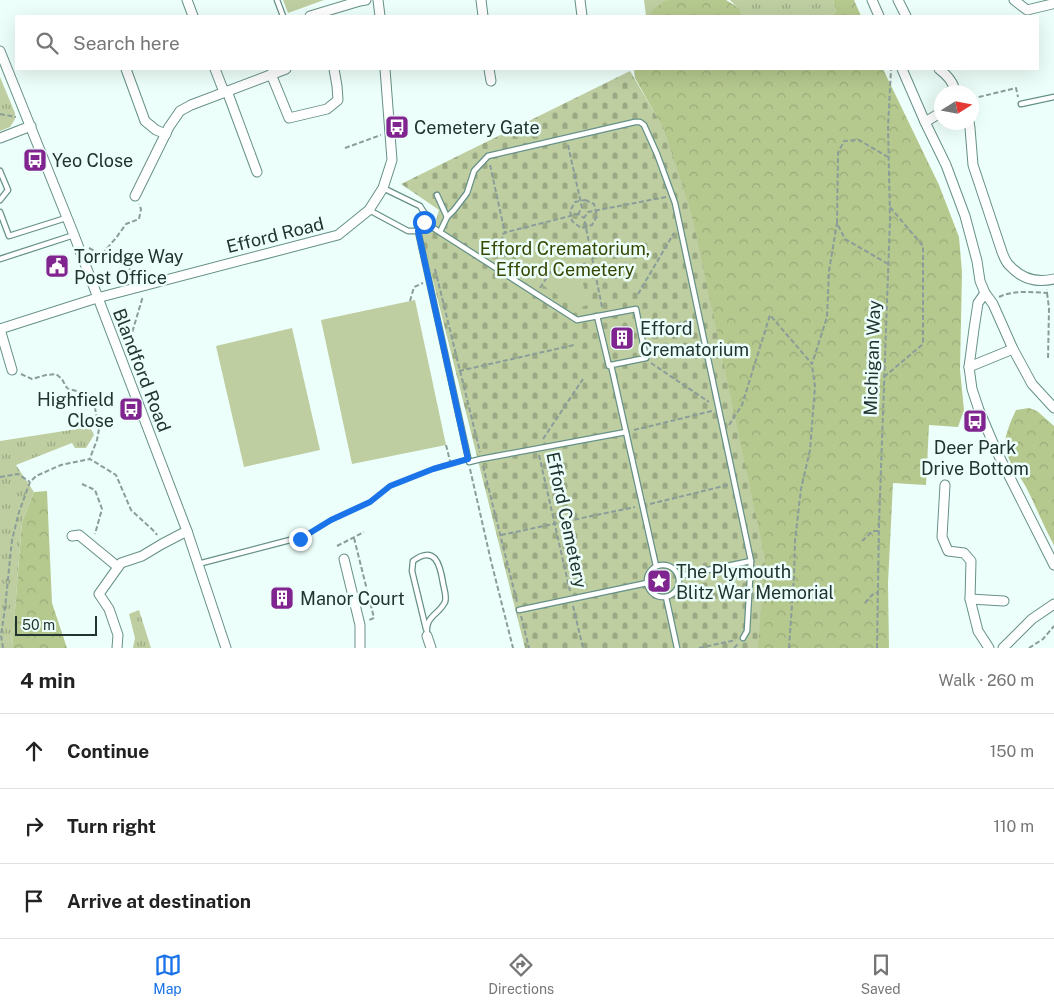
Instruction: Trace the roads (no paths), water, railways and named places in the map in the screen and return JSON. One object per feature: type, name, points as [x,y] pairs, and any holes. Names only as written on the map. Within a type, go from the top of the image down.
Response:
[{"type":"street","points":[[187,0],[193,15]]},
{"type":"street","points":[[313,15],[366,0]]},
{"type":"street","points":[[378,0],[380,15]]},
{"type":"street","points":[[480,0],[483,15]]},
{"type":"street","points":[[580,0],[582,15]]},
{"type":"street","points":[[872,0],[879,15]]},
{"type":"street","points":[[898,0],[906,15]]},
{"type":"street","points":[[1014,0],[1027,10],[1051,2],[1054,14]]},
{"type":"street","name":"Blandford Road","points":[[0,51],[67,217],[187,531],[226,648]]},
{"type":"street","points":[[126,70],[145,121],[156,130],[166,134]]},
{"type":"street","points":[[215,70],[257,172]]},
{"type":"street","points":[[135,196],[166,134],[180,111],[191,105],[283,70]]},
{"type":"street","points":[[271,74],[289,118],[327,109],[338,100],[334,70]]},
{"type":"street","name":"Efford Road","points":[[0,329],[98,298],[338,235],[369,210],[384,188],[392,160],[384,70]]},
{"type":"street","points":[[489,70],[491,81]]},
{"type":"street","points":[[902,70],[946,165],[965,216],[977,261],[980,281],[1032,384],[1054,408]]},
{"type":"street","points":[[941,70],[948,76],[953,85]]},
{"type":"street","points":[[925,122],[934,117]]},
{"type":"street","points":[[0,138],[29,122]]},
{"type":"street","points":[[970,130],[973,165],[1002,252],[1009,266],[1022,276],[1034,280],[1046,281],[1054,279]]},
{"type":"street","points":[[988,297],[978,303],[970,367],[972,389],[996,450],[1054,565]]},
{"type":"street","points":[[0,329],[12,370]]},
{"type":"street","points":[[970,367],[1014,349]]},
{"type":"street","points":[[945,485],[942,537],[948,551],[964,553],[971,561],[970,599],[978,631],[989,648]]},
{"type":"street","points":[[117,648],[118,635],[115,626],[109,609],[99,594],[120,563],[142,556],[187,531]]},
{"type":"street","points":[[72,536],[79,535],[118,567]]},
{"type":"street","points":[[344,559],[360,622],[360,648]]},
{"type":"street","points":[[970,599],[1004,601]]},
{"type":"street","points":[[1003,648],[1032,619],[1054,604]]},
{"type":"street","points":[[427,632],[431,648]]},
{"type":"lane","points":[[277,0],[283,15]]},
{"type":"lane","points":[[1021,104],[1054,97]]},
{"type":"lane","points":[[440,232],[447,217],[467,193],[474,171],[488,156],[634,122],[640,122],[644,125],[657,154],[677,216],[751,561],[747,631],[743,638]]},
{"type":"lane","points":[[0,171],[8,190],[0,200]]},
{"type":"lane","points":[[384,188],[420,206],[425,214],[423,225],[418,231]]},
{"type":"lane","points":[[437,195],[447,217]]},
{"type":"lane","points":[[369,210],[408,231],[418,231]]},
{"type":"lane","points":[[0,212],[9,236],[67,217]]},
{"type":"lane","points":[[424,222],[577,320],[597,316],[636,309],[646,358],[608,366],[597,316]]},
{"type":"lane","points":[[418,231],[469,461],[626,432]]},
{"type":"lane","points":[[0,259],[75,239]]},
{"type":"lane","points":[[611,365],[656,566]]},
{"type":"lane","points":[[198,564],[290,540]]},
{"type":"lane","points":[[424,555],[433,556],[438,562],[446,596],[445,602],[432,616],[427,632],[412,571],[412,560],[424,555]]},
{"type":"lane","points":[[679,576],[751,561]]},
{"type":"lane","points":[[660,565],[674,568],[679,576],[680,581],[676,591],[666,597],[656,595],[647,583],[649,573],[656,566],[660,565]]},
{"type":"lane","points":[[519,610],[647,583]]},
{"type":"lane","points":[[666,597],[678,648]]},
{"type":"place","name":"Cemetery Gate","points":[[397,127]]},
{"type":"place","name":"Yeo Close","points":[[35,160]]},
{"type":"place","name":"Torridge Way Post Office","points":[[57,266]]},
{"type":"place","name":"Efford Crematorium","points":[[622,338]]},
{"type":"place","name":"Highfield Close","points":[[131,409]]},
{"type":"place","name":"Deer Park Drive Bottom","points":[[975,421]]},
{"type":"place","name":"The Plymouth Blitz War Memorial","points":[[659,581]]},
{"type":"place","name":"Manor Court","points":[[282,598]]},
{"type":"park label","name":"Efford Crematorium, Efford Cemetery","points":[[565,258]]}]
